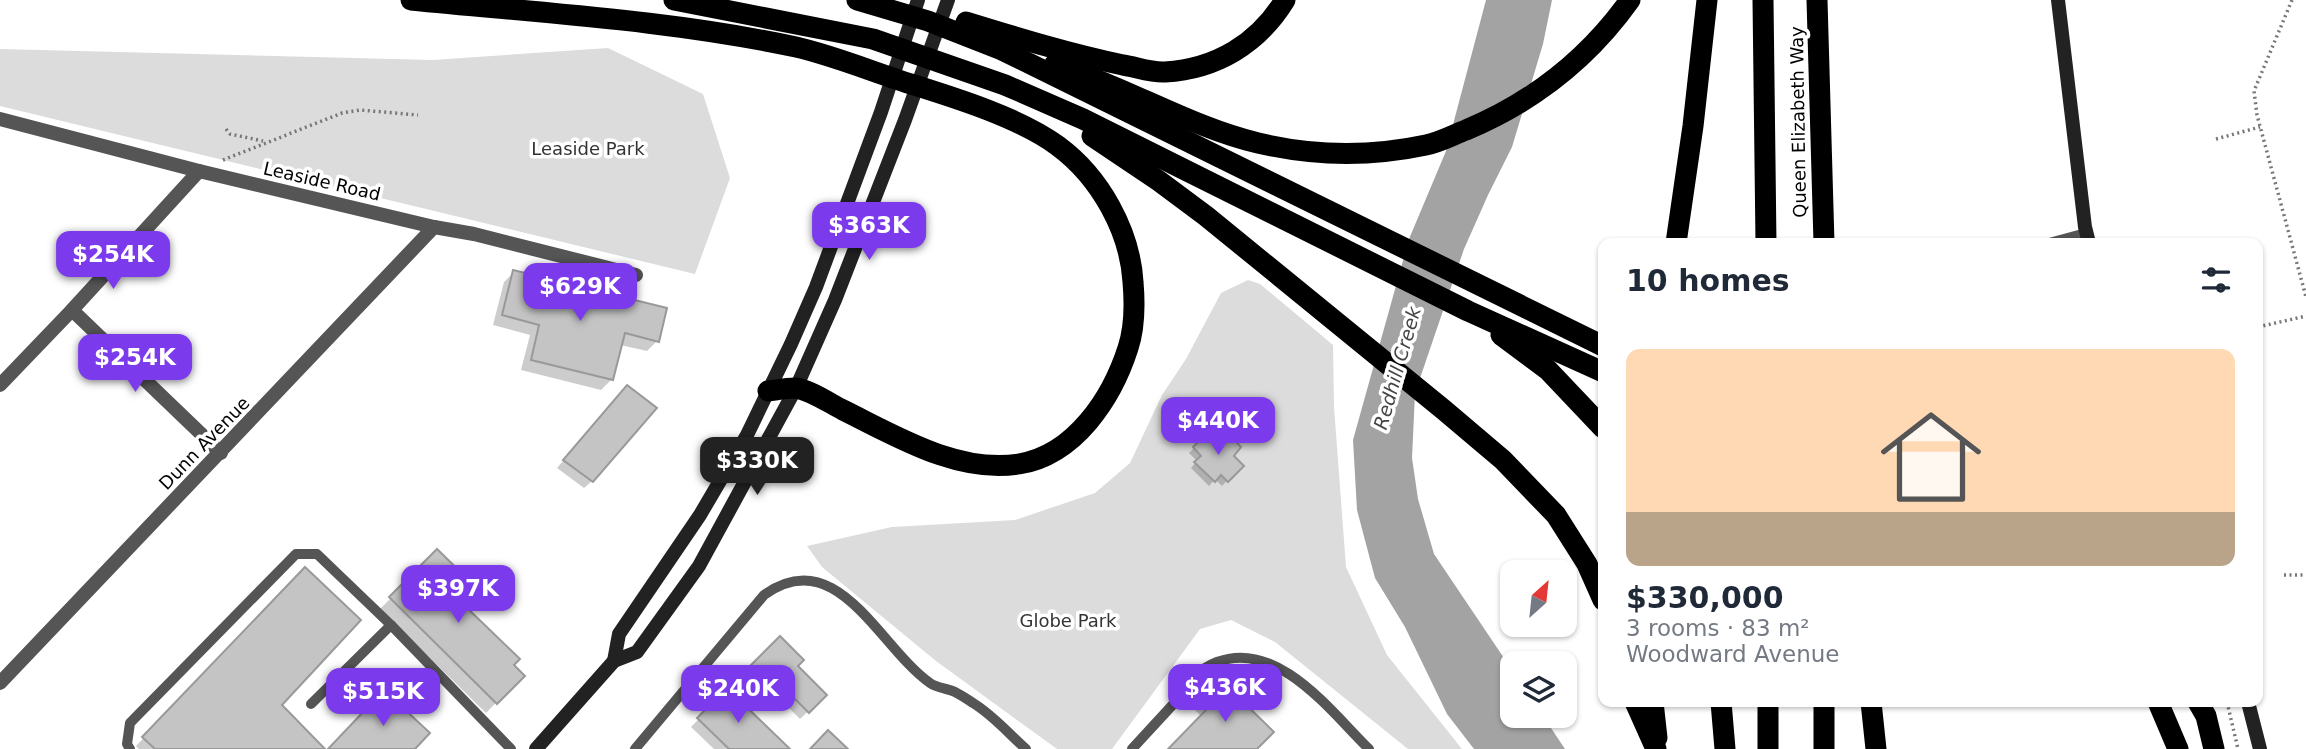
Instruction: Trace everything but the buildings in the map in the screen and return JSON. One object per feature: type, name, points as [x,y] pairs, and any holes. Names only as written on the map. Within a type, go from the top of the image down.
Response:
[{"type":"highway","points":[[411,0],[667,26],[798,48],[946,95],[1021,125],[1059,146],[1085,172],[1108,202],[1124,234],[1132,265],[1134,319],[1123,365],[1098,409],[1074,437],[1056,449],[1022,464],[979,466],[933,452],[796,388],[768,391]]},
{"type":"highway","points":[[674,0],[873,39],[1005,85],[1083,119],[1468,310],[1598,370]]},
{"type":"highway","points":[[857,0],[928,21],[1002,50],[1598,344]]},
{"type":"highway","points":[[891,0],[1089,58],[1162,73],[1223,59],[1254,37],[1285,0]]},
{"type":"highway","points":[[1002,50],[1084,74],[1198,123],[1257,142],[1342,154],[1391,151],[1429,145],[1493,119],[1544,88],[1580,59],[1608,30],[1630,0]]},
{"type":"highway","points":[[1677,238],[1707,0]]},
{"type":"highway","name":"Queen Elizabeth Way","points":[[1763,0],[1766,238]]},
{"type":"highway","name":"Queen Elizabeth Way","points":[[1817,0],[1824,238]]},
{"type":"highway","points":[[1005,85],[1092,136],[1159,181],[1206,216],[1464,426],[1503,460],[1556,515],[1587,564],[1598,589]]},
{"type":"highway","points":[[1468,310],[1548,370],[1598,423]]},
{"type":"highway","points":[[1637,707],[1657,749]]},
{"type":"highway","points":[[1653,707],[1657,749]]},
{"type":"highway","points":[[1721,707],[1725,749]]},
{"type":"highway","points":[[1768,707],[1768,749]]},
{"type":"highway","points":[[1824,707],[1824,749]]},
{"type":"highway","points":[[1871,707],[1875,749]]},
{"type":"highway","points":[[2160,707],[2178,749]]},
{"type":"highway","points":[[2201,707],[2206,716],[2214,749]]},
{"type":"main road","points":[[614,661],[618,634],[700,515],[747,435],[816,288],[881,112],[918,0]]},
{"type":"main road","points":[[536,749],[614,661],[637,652],[686,587],[796,388],[835,300],[948,0]]},
{"type":"main road","points":[[2057,0],[2088,238]]},
{"type":"main road","points":[[2249,707],[2260,749]]},
{"type":"street","name":"Leaside Road","points":[[0,119],[198,171],[474,234],[636,275]]},
{"type":"street","points":[[0,386],[198,171]]},
{"type":"street","name":"Dunn Avenue","points":[[0,683],[434,227]]},
{"type":"street","points":[[72,310],[221,453]]},
{"type":"lane","points":[[131,749],[127,744],[130,723],[296,554],[317,554],[391,625],[511,749]]},
{"type":"lane","points":[[635,749],[764,595],[788,582],[807,580],[826,584],[842,593],[931,684],[955,692],[977,705],[1026,749]]},
{"type":"lane","points":[[310,704],[391,625]]},
{"type":"lane","points":[[1132,749],[1197,674],[1214,663],[1244,657],[1264,661],[1289,673],[1369,749]]},
{"type":"path","points":[[2292,0],[2255,91],[2260,127],[2306,297]]},
{"type":"path","points":[[198,171],[342,113],[360,110],[418,115]]},
{"type":"path","points":[[2216,139],[2260,127]]},
{"type":"path","points":[[226,129],[229,134],[265,142]]},
{"type":"path","points":[[2263,326],[2306,316]]},
{"type":"path","points":[[2284,575],[2306,575]]},
{"type":"path","points":[[2228,707],[2238,749]]},
{"type":"green space","name":"Leaside Park","points":[[608,48],[703,94],[730,178],[695,274],[0,106],[0,49],[433,60]]},
{"type":"green space","name":"Globe Park","points":[[1248,280],[1260,284],[1333,345],[1334,407],[1346,567],[1387,655],[1462,749],[1408,749],[1275,642],[1231,620],[1200,629],[1112,749],[1057,749],[936,661],[822,567],[807,546],[892,527],[1015,520],[1095,493],[1130,463],[1162,395],[1186,359],[1221,293]]},
{"type":"water","name":"Redhill Creek","points":[[1486,0],[1552,0],[1543,44],[1512,147],[1464,249],[1415,393],[1412,458],[1418,499],[1434,554],[1500,652],[1500,728],[1551,728],[1565,749],[1474,749],[1447,714],[1405,627],[1375,578],[1357,510],[1353,440],[1409,239],[1446,151]]}]
